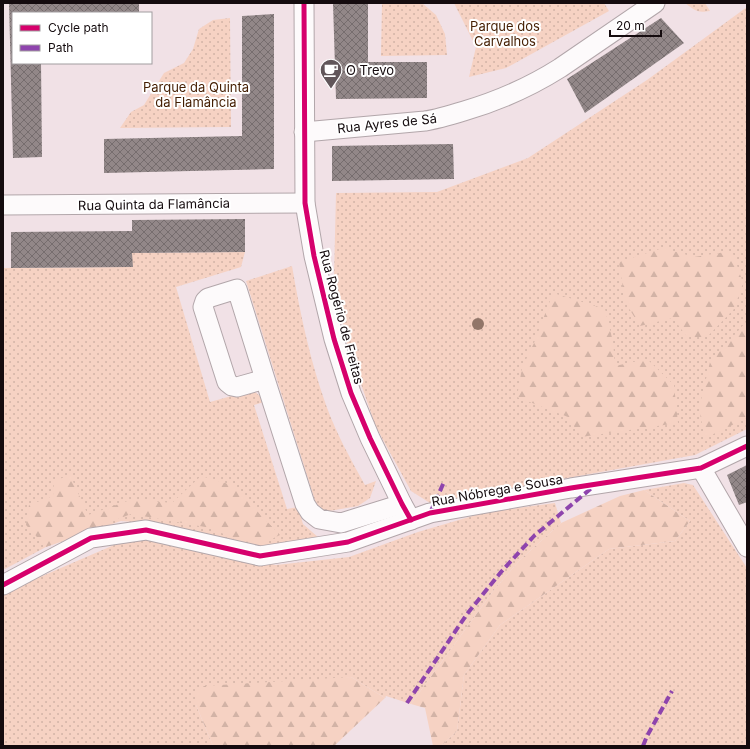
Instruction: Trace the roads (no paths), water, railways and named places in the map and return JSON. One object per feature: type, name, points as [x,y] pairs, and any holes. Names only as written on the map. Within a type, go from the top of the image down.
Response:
[{"type":"street","name":"Rua Rogério de Freitas","points":[[304,3],[304,132],[306,202],[314,256],[326,310],[351,393],[370,438],[407,512]]},
{"type":"street","name":"Rua Ayres de Sá","points":[[304,132],[425,121],[508,96],[560,68],[655,3]]},
{"type":"street","name":"Rua Quinta da Flamância","points":[[3,205],[306,202]]},
{"type":"street","points":[[265,379],[236,387],[227,382],[203,307],[208,298],[237,288],[305,504],[312,514],[322,520],[341,523],[407,512]]},
{"type":"street","name":"Rua Nóbrega e Sousa","points":[[3,585],[91,538],[146,530],[260,556],[348,542],[407,512],[430,513],[571,488],[701,468],[747,446]]},
{"type":"street","points":[[701,468],[747,547]]},
{"type":"place","name":"O Trevo","points":[[331,90]]},
{"type":"park label","name":"Parque dos Carvalhos","points":[[505,34]]},
{"type":"park label","name":"Parque da Quinta da Flamância","points":[[196,94]]}]
